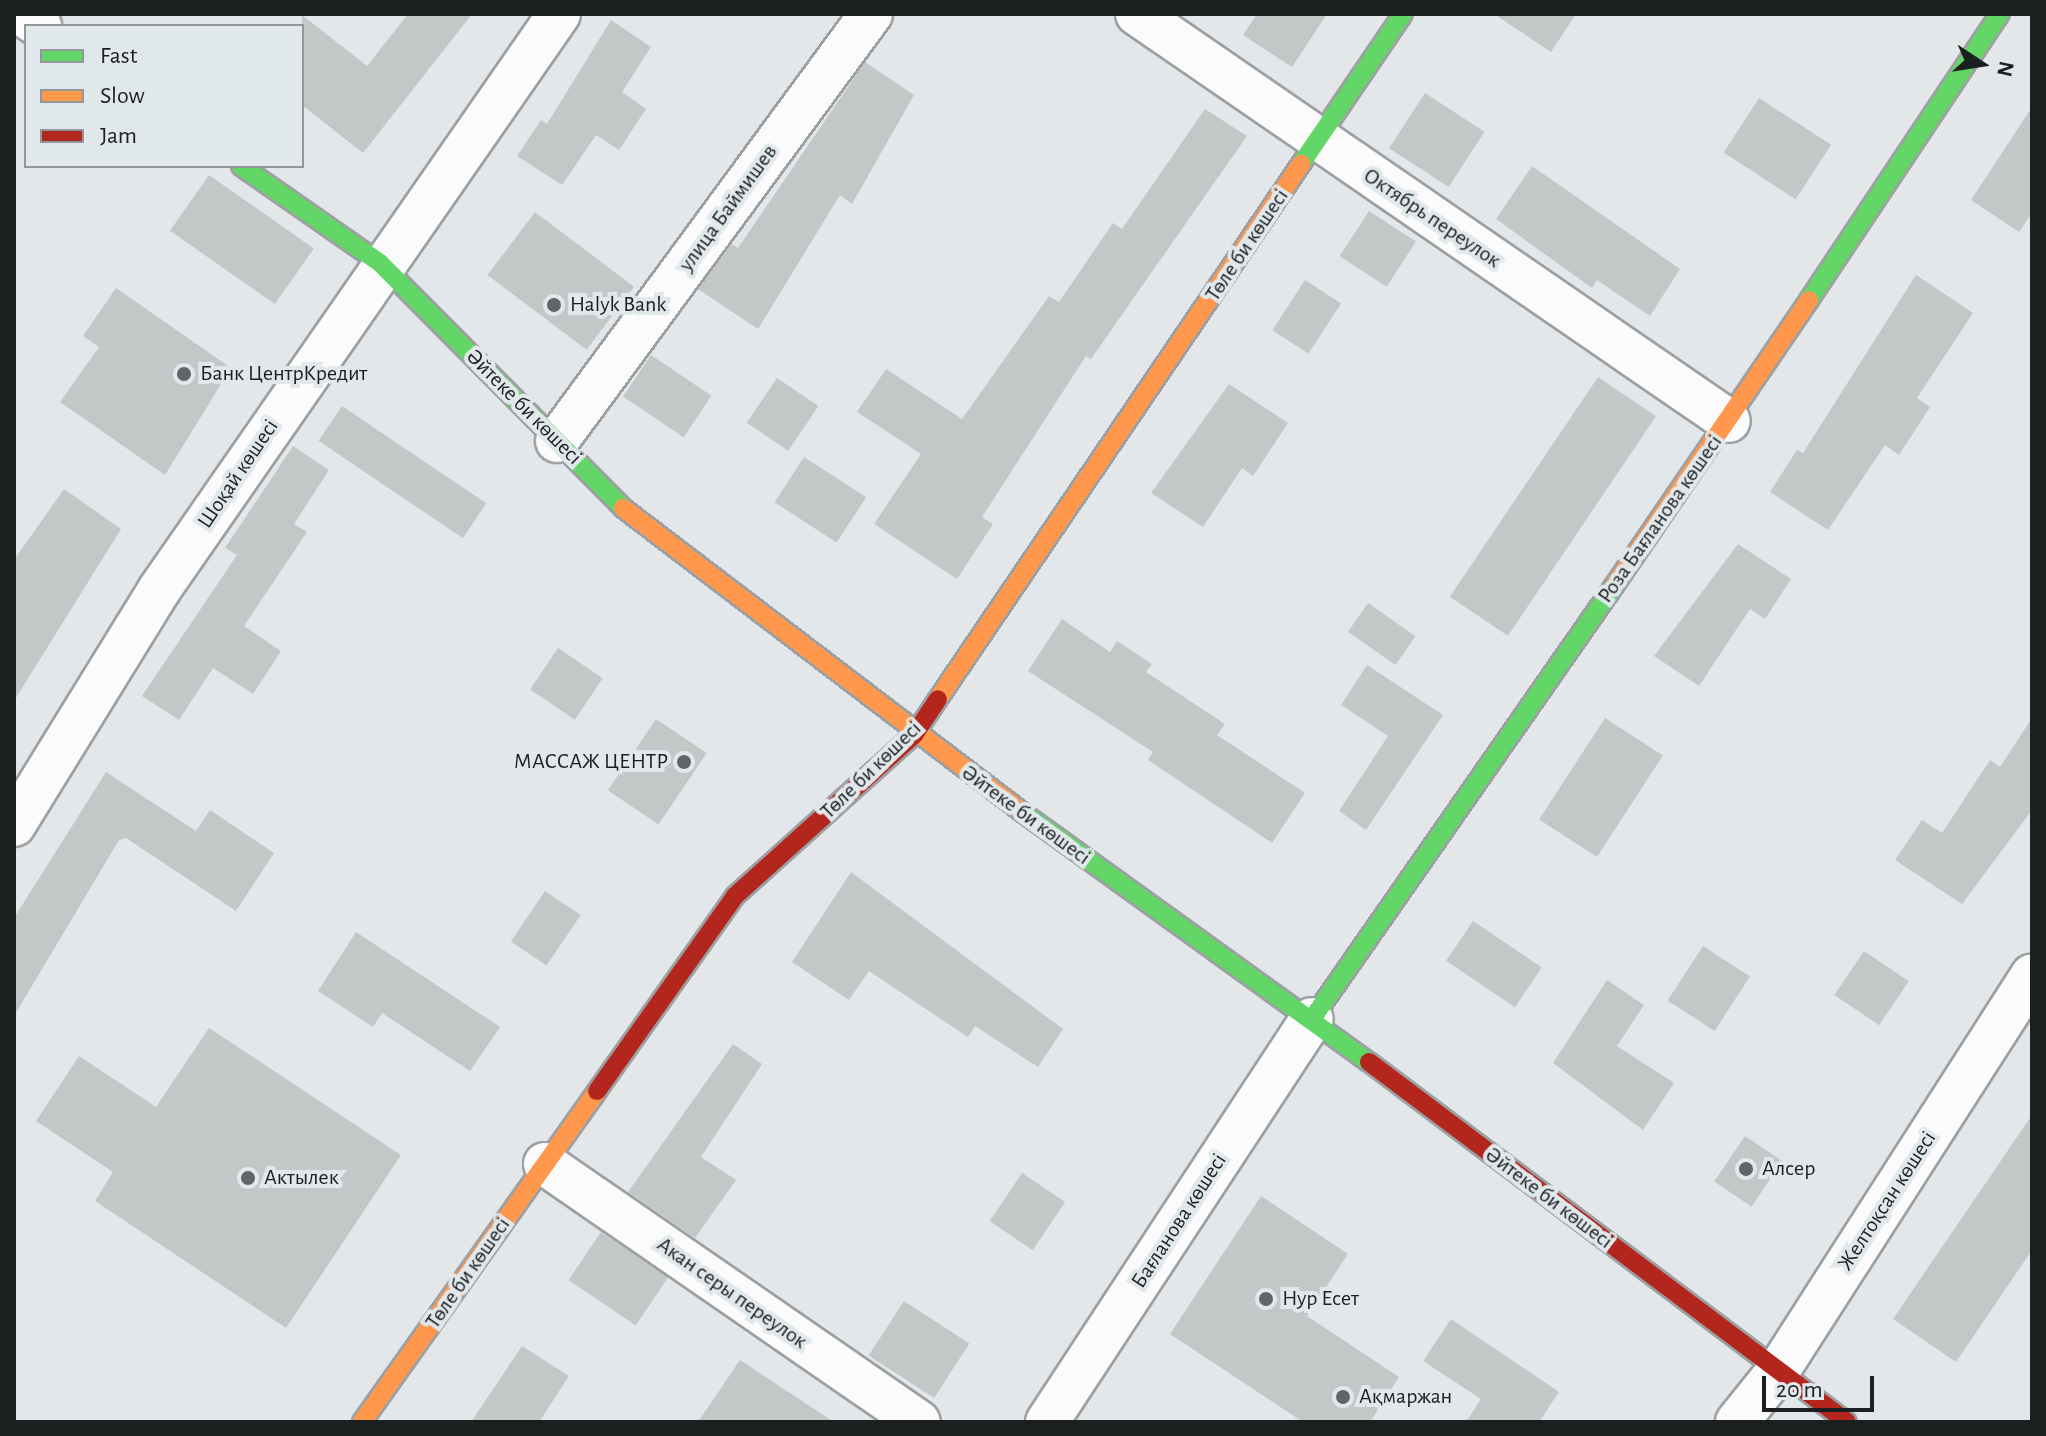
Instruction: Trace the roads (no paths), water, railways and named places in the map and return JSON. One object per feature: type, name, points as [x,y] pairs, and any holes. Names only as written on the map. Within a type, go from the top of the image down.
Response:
[{"type":"street","name":"Шоқай көшесі","points":[[14,825],[159,590],[380,263],[559,14]]},
{"type":"street","name":"улица Баймишев","points":[[557,441],[871,14]]},
{"type":"street","name":"Октябрь переулок","points":[[1137,14],[1729,421]]},
{"type":"street","name":"Төле би көшесі","points":[[362,1422],[735,896],[914,735],[1403,14]]},
{"type":"street","name":"Роза Бағланова көшесі","points":[[1312,1019],[1729,421],[2000,14]]},
{"type":"street","name":"Әйтеке би көшесі","points":[[244,168],[380,263],[622,507],[914,735],[1312,1019],[1847,1422]]},
{"type":"street","name":"Желтоқсан көшесі","points":[[1737,1422],[1778,1371],[2032,976]]},
{"type":"street","name":"Бағланова көшесі","points":[[1047,1422],[1312,1019]]},
{"type":"street","name":"Акан серы переулок","points":[[545,1164],[919,1422]]},
{"type":"place","name":"Halyk Bank","points":[[554,305]]},
{"type":"place","name":"Банк ЦентрКредит","points":[[184,374]]},
{"type":"place","name":"МАССАЖ ЦЕНТР","points":[[684,762]]},
{"type":"place","name":"Алсер","points":[[1746,1169]]},
{"type":"place","name":"Актылек","points":[[248,1178]]},
{"type":"place","name":"Нур Есет","points":[[1266,1299]]},
{"type":"place","name":"Ақмаржан","points":[[1343,1397]]}]
